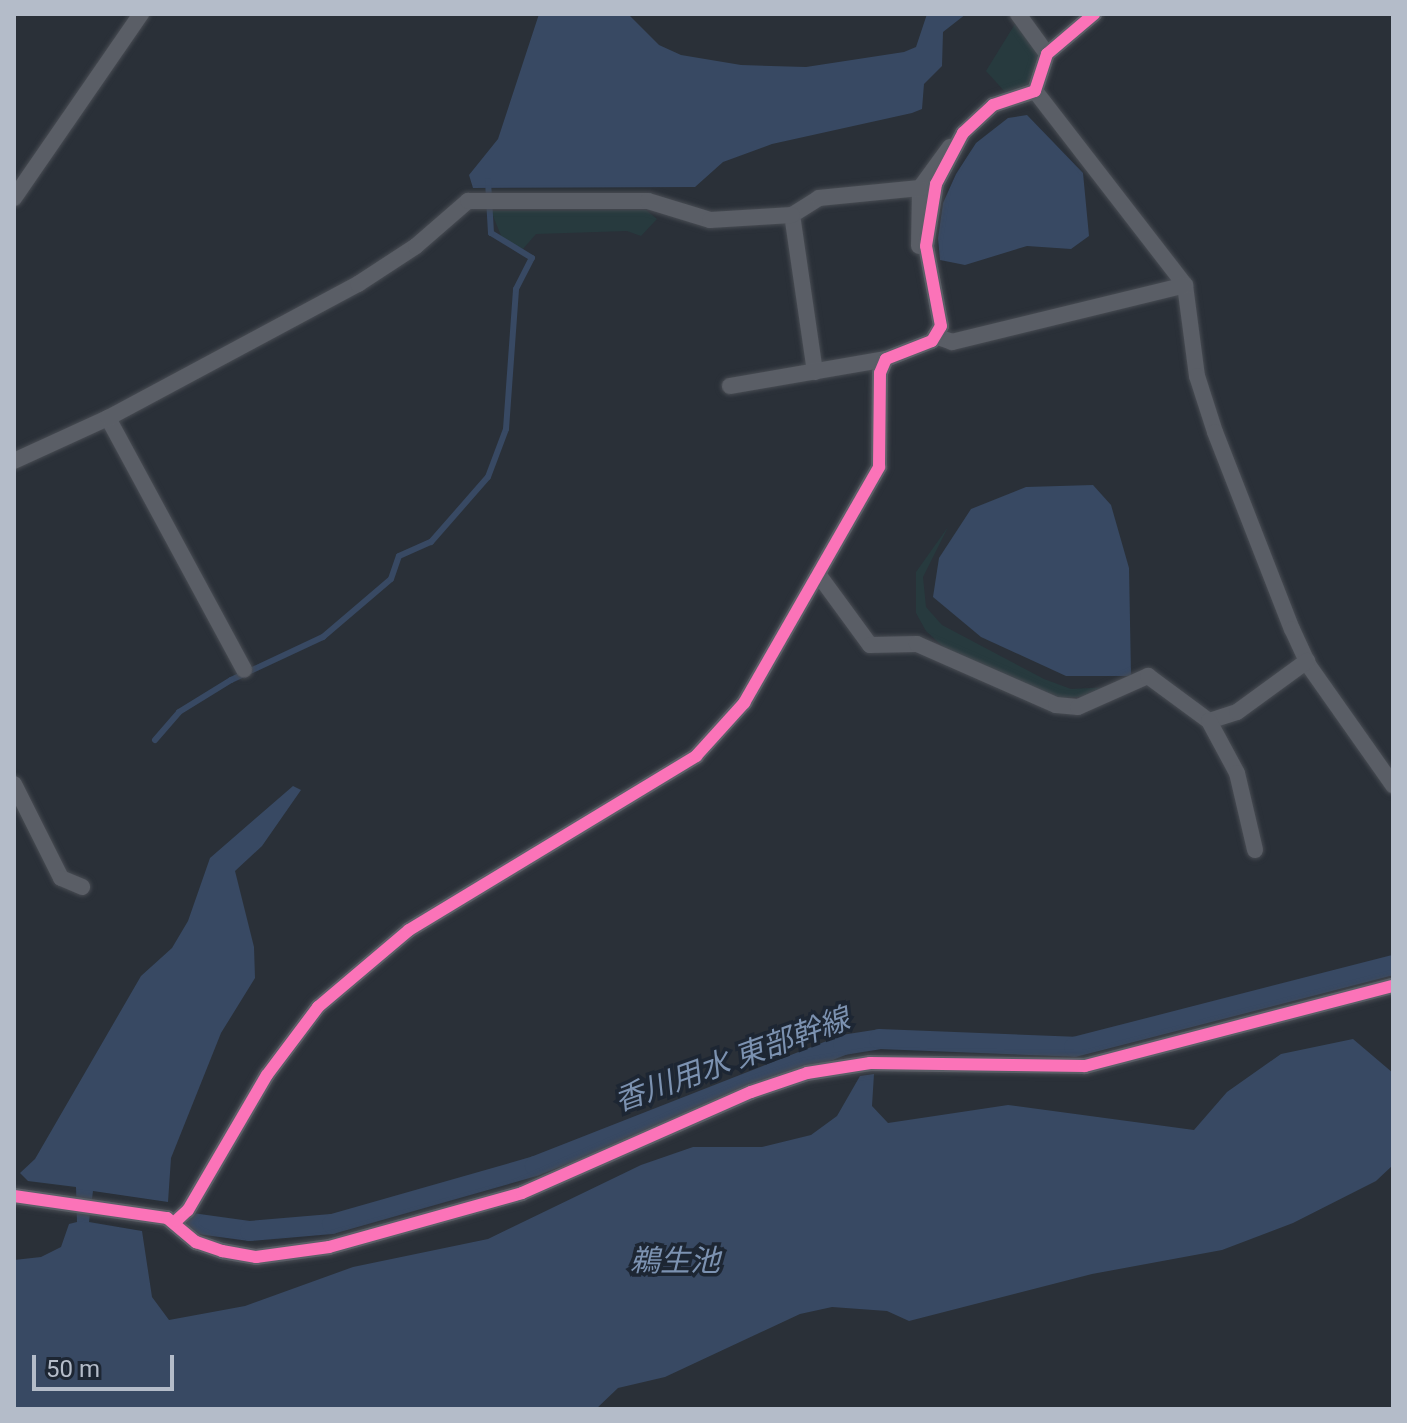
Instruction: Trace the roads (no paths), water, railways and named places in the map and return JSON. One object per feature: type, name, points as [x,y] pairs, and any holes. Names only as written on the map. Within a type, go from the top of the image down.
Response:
[{"type":"street","points":[[14,198],[141,14]]},
{"type":"street","points":[[1018,14],[1047,54]]},
{"type":"street","points":[[1035,91],[1047,54],[1094,14]]},
{"type":"street","points":[[930,269],[918,244],[920,188],[963,133],[993,105],[1035,91]]},
{"type":"street","points":[[1035,91],[1185,285],[1197,376],[1215,432],[1307,661],[1393,785]]},
{"type":"street","points":[[730,386],[886,359],[935,336],[941,326],[926,246],[936,184],[963,133]]},
{"type":"street","points":[[14,461],[108,418],[358,284],[416,246],[468,201],[648,201],[710,220],[792,215],[819,198],[920,188]]},
{"type":"street","points":[[792,215],[815,372]]},
{"type":"street","points":[[935,336],[952,342],[1185,285]]},
{"type":"street","points":[[172,1220],[188,1210],[267,1075],[318,1007],[409,930],[696,756],[744,703],[879,467],[880,373],[886,359]]},
{"type":"street","points":[[108,418],[244,670]]},
{"type":"street","points":[[818,574],[870,645],[917,644],[1056,705],[1078,707],[1148,676],[1209,721],[1237,773],[1255,850]]},
{"type":"street","points":[[1209,721],[1237,712],[1307,661]]},
{"type":"street","points":[[14,784],[61,878],[82,887]]},
{"type":"street","points":[[14,1196],[172,1220],[196,1242],[222,1251],[256,1257],[329,1247],[522,1193],[751,1092],[807,1073],[870,1063],[1085,1066],[1393,986]]},
{"type":"water","points":[[539,14],[628,14],[659,45],[681,55],[741,65],[806,67],[904,52],[916,47],[927,14],[966,14],[943,32],[942,66],[924,84],[922,109],[912,113],[772,144],[723,162],[695,187],[473,188],[469,175],[498,139]]},
{"type":"water","points":[[1027,115],[1083,173],[1089,236],[1071,249],[1027,246],[965,265],[940,260],[938,238],[943,203],[956,174],[976,143],[1008,118]]},
{"type":"water","points":[[1093,485],[1111,505],[1129,568],[1131,676],[1066,676],[981,637],[933,597],[939,558],[971,509],[1026,487]]},
{"type":"water","name":"鵜生池","points":[[293,786],[301,790],[262,846],[235,871],[254,947],[255,978],[221,1033],[171,1158],[168,1202],[93,1191],[89,1222],[142,1231],[152,1297],[169,1320],[245,1306],[353,1267],[488,1239],[641,1165],[693,1147],[762,1147],[811,1135],[837,1116],[860,1076],[874,1074],[872,1106],[888,1123],[1008,1105],[1194,1130],[1227,1092],[1281,1054],[1353,1039],[1393,1073],[1393,1165],[1376,1181],[1293,1223],[1222,1250],[1092,1274],[909,1321],[887,1311],[832,1307],[800,1314],[665,1377],[618,1388],[596,1409],[14,1409],[14,1260],[41,1257],[61,1247],[69,1224],[77,1222],[76,1187],[28,1181],[20,1173],[35,1159],[141,976],[172,948],[188,921],[210,858]]},
{"type":"waterway","points":[[155,740],[179,712],[231,680],[323,637],[391,579],[399,556],[431,542],[488,477],[506,429],[516,289],[532,258],[491,233],[488,181]]},
{"type":"waterway","name":"香川用水 東部幹線","points":[[191,1223],[250,1231],[332,1224],[535,1166],[843,1045],[879,1039],[1074,1047],[1393,965]]}]
